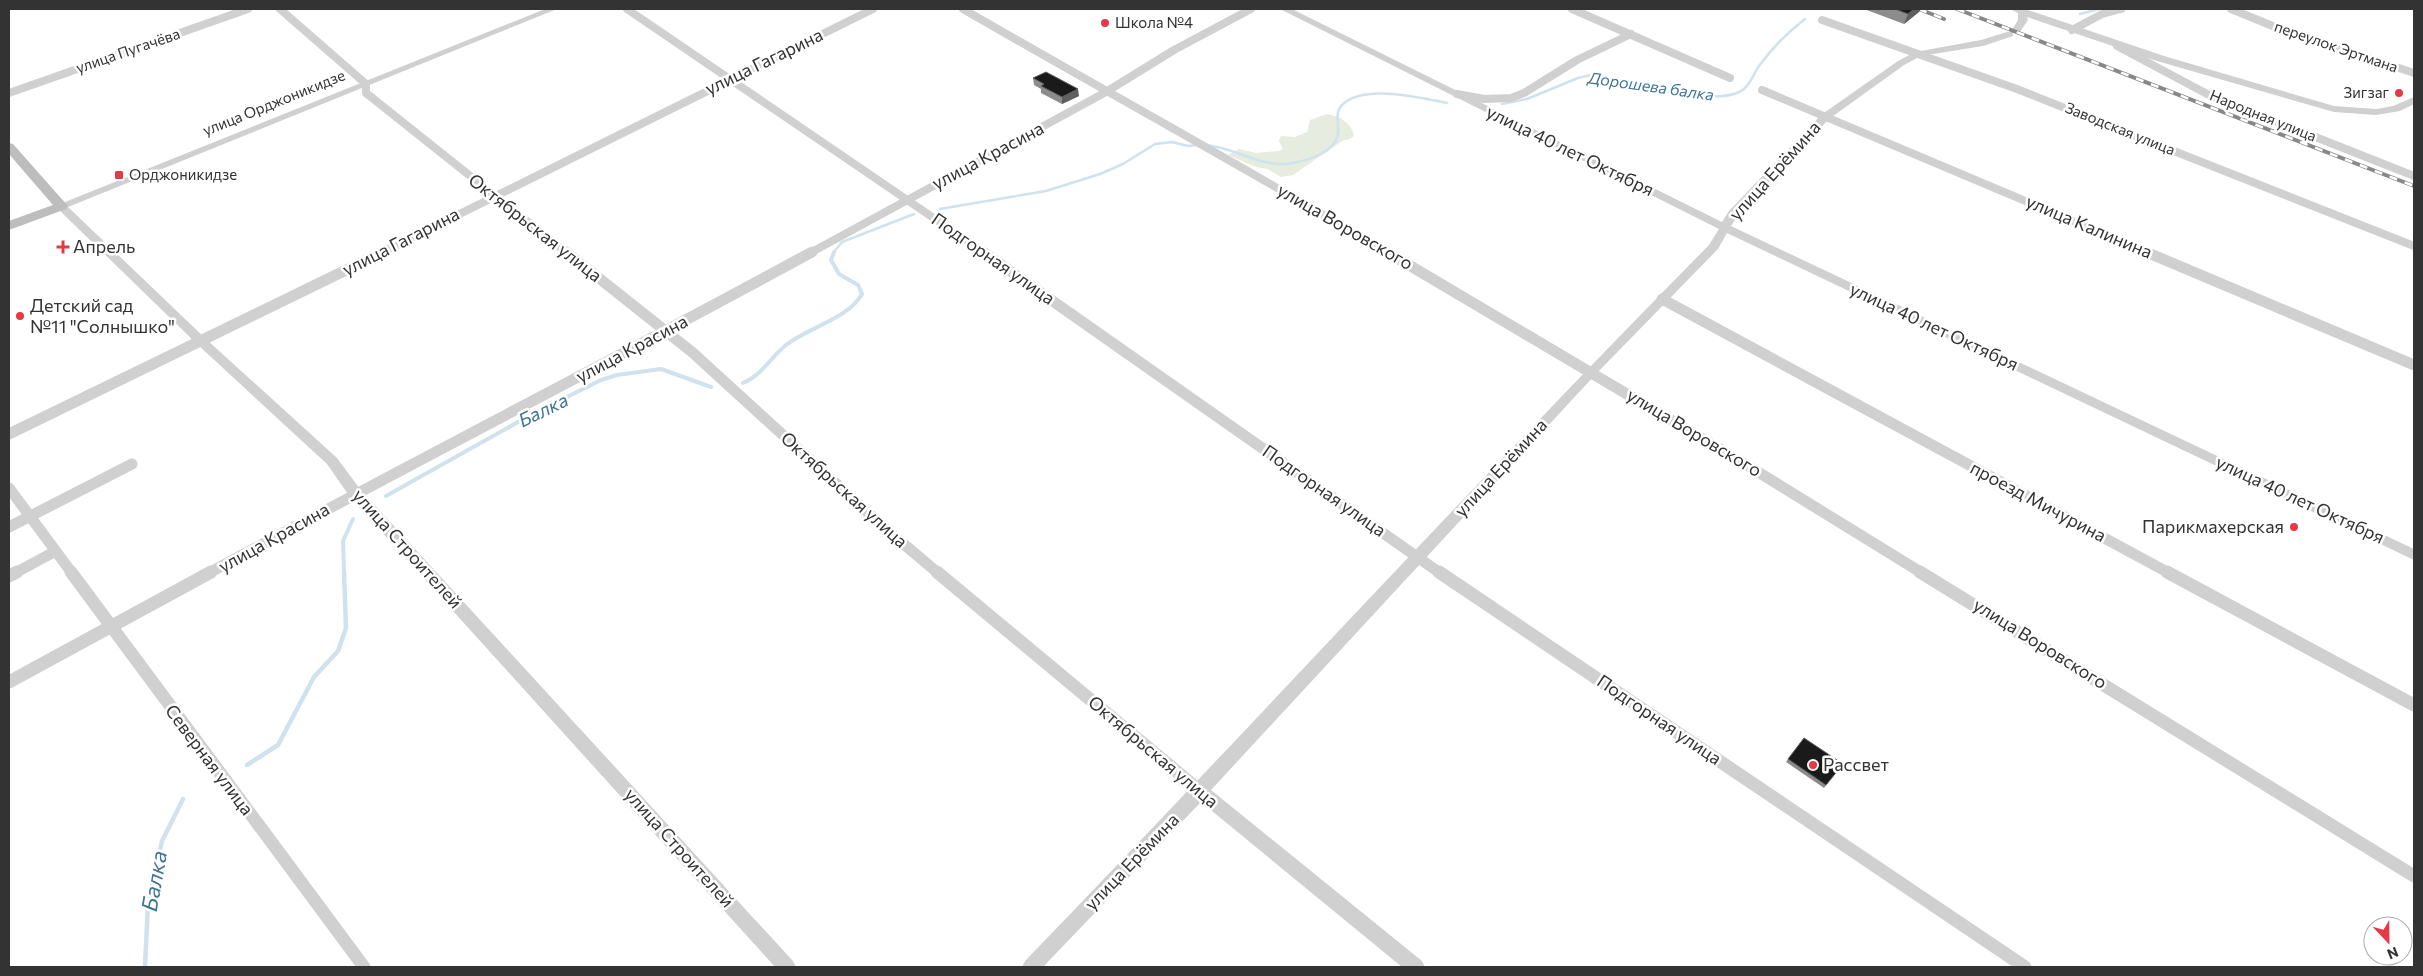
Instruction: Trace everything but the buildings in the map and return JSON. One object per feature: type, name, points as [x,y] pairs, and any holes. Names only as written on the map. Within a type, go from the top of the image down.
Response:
[{"type":"main road","name":"улица Строителей","points":[[9,147],[61,206]]},
{"type":"main road","name":"улица Орджоникидзе","points":[[9,226],[61,206]]},
{"type":"street","name":"улица Пугачёва","points":[[9,93],[248,9]]},
{"type":"street","name":"Октябрьская улица","points":[[280,9],[366,84],[366,93],[698,358],[886,529],[1200,791],[1416,967]]},
{"type":"street","name":"улица Орджоникидзе","points":[[61,206],[552,9]]},
{"type":"street","name":"Подгорная улица","points":[[627,9],[732,78],[908,199],[1417,557],[2025,967]]},
{"type":"street","name":"улица Гагарина","points":[[9,434],[202,342],[873,9]]},
{"type":"street","name":"улица Воровского","points":[[963,9],[1106,92],[1286,192],[1591,372],[2032,638],[2414,876]]},
{"type":"street","name":"улица Красина","points":[[9,682],[356,493],[666,332],[1106,92],[1174,50],[1251,9]]},
{"type":"street","name":"улица 40 лет Октября","points":[[1285,9],[1724,228],[2414,554]]},
{"type":"street","points":[[1572,9],[1730,78]]},
{"type":"street","points":[[2072,30],[2102,14],[2121,9]]},
{"type":"street","name":"переулок Эртмана","points":[[2231,9],[2280,29],[2414,73]]},
{"type":"street","name":"Народная улица","points":[[2018,10],[2117,46],[2297,99]]},
{"type":"street","name":"улица Ерёмина","points":[[1031,967],[1200,791],[1591,372],[1714,247],[1738,207],[1824,117],[1901,63],[1918,54],[1991,41],[2014,32],[2023,20],[2018,10]]},
{"type":"street","name":"Заводская улица","points":[[1822,20],[2017,89],[2414,246]]},
{"type":"street","name":"улица 40 лет Октября","points":[[1457,94],[1484,99],[1511,98],[1524,94],[1577,60],[1631,34]]},
{"type":"street","name":"Народная улица","points":[[2117,46],[2209,95],[2414,176]]},
{"type":"street","name":"улица Калинина","points":[[1762,90],[2414,365]]},
{"type":"street","points":[[2297,99],[2328,107],[2365,113],[2400,108],[2414,99]]},
{"type":"street","name":"улица Строителей","points":[[61,206],[202,342],[332,461],[356,493],[787,967]]},
{"type":"street","name":"проезд Мичурина","points":[[1662,299],[2414,705]]},
{"type":"street","points":[[9,527],[132,464]]},
{"type":"street","name":"Северная улица","points":[[9,488],[31,516],[54,552],[364,967]]},
{"type":"street","points":[[9,576],[54,552]]},
{"type":"shaded area","points":[[1327,114],[1345,121],[1353,131],[1354,136],[1342,141],[1293,175],[1281,177],[1268,169],[1256,167],[1228,155],[1239,149],[1256,153],[1279,151],[1283,149],[1279,141],[1281,136],[1295,137],[1307,132],[1310,120]]},
{"type":"waterway","name":"Дорошева балка","points":[[2080,14],[2099,9]]},
{"type":"waterway","name":"Дорошева балка","points":[[1502,104],[1527,99],[1578,78],[1591,75],[1671,92],[1716,96],[1733,94],[1745,88],[1769,53],[1805,19]]},
{"type":"waterway","name":"Дорошева балка","points":[[1205,145],[1270,163],[1293,163],[1321,154],[1332,145],[1338,133],[1340,107],[1353,98],[1365,95],[1394,94],[1447,103]]},
{"type":"waterway","name":"Дорошева балка","points":[[940,209],[1046,191],[1100,174],[1123,164],[1155,144],[1172,142],[1188,146],[1198,145]]},
{"type":"waterway","name":"Дорошева балка","points":[[833,253],[842,242],[914,214]]},
{"type":"waterway","name":"Дорошева балка","points":[[743,383],[761,371],[786,345],[838,316],[856,303],[862,294],[858,285],[839,274],[831,260],[834,252]]},
{"type":"waterway","name":"Балка","points":[[386,496],[527,417],[601,380],[617,375],[661,369],[711,387]]},
{"type":"waterway","name":"Балка","points":[[344,573],[343,541],[353,519]]},
{"type":"waterway","name":"Балка","points":[[247,765],[278,745],[314,677],[338,651],[346,628],[344,572]]},
{"type":"waterway","name":"Балка","points":[[145,967],[148,902],[162,841],[183,799]]},
{"type":"railway","points":[[1919,9],[1944,19]]},
{"type":"railway","points":[[1957,9],[2414,186]]},
{"type":"place","name":"Школа №4","points":[[1105,23]]},
{"type":"place","name":"Зигзаг","points":[[2399,93]]},
{"type":"place","name":"Орджоникидзе","points":[[119,175]]},
{"type":"place","name":"Апрель","points":[[63,247]]},
{"type":"place","name":"Детский сад №11 \"Солнышко\"","points":[[20,316]]},
{"type":"place","name":"Парикмахерская","points":[[2294,527]]},
{"type":"place","name":"Рассвет","points":[[1813,765]]}]
